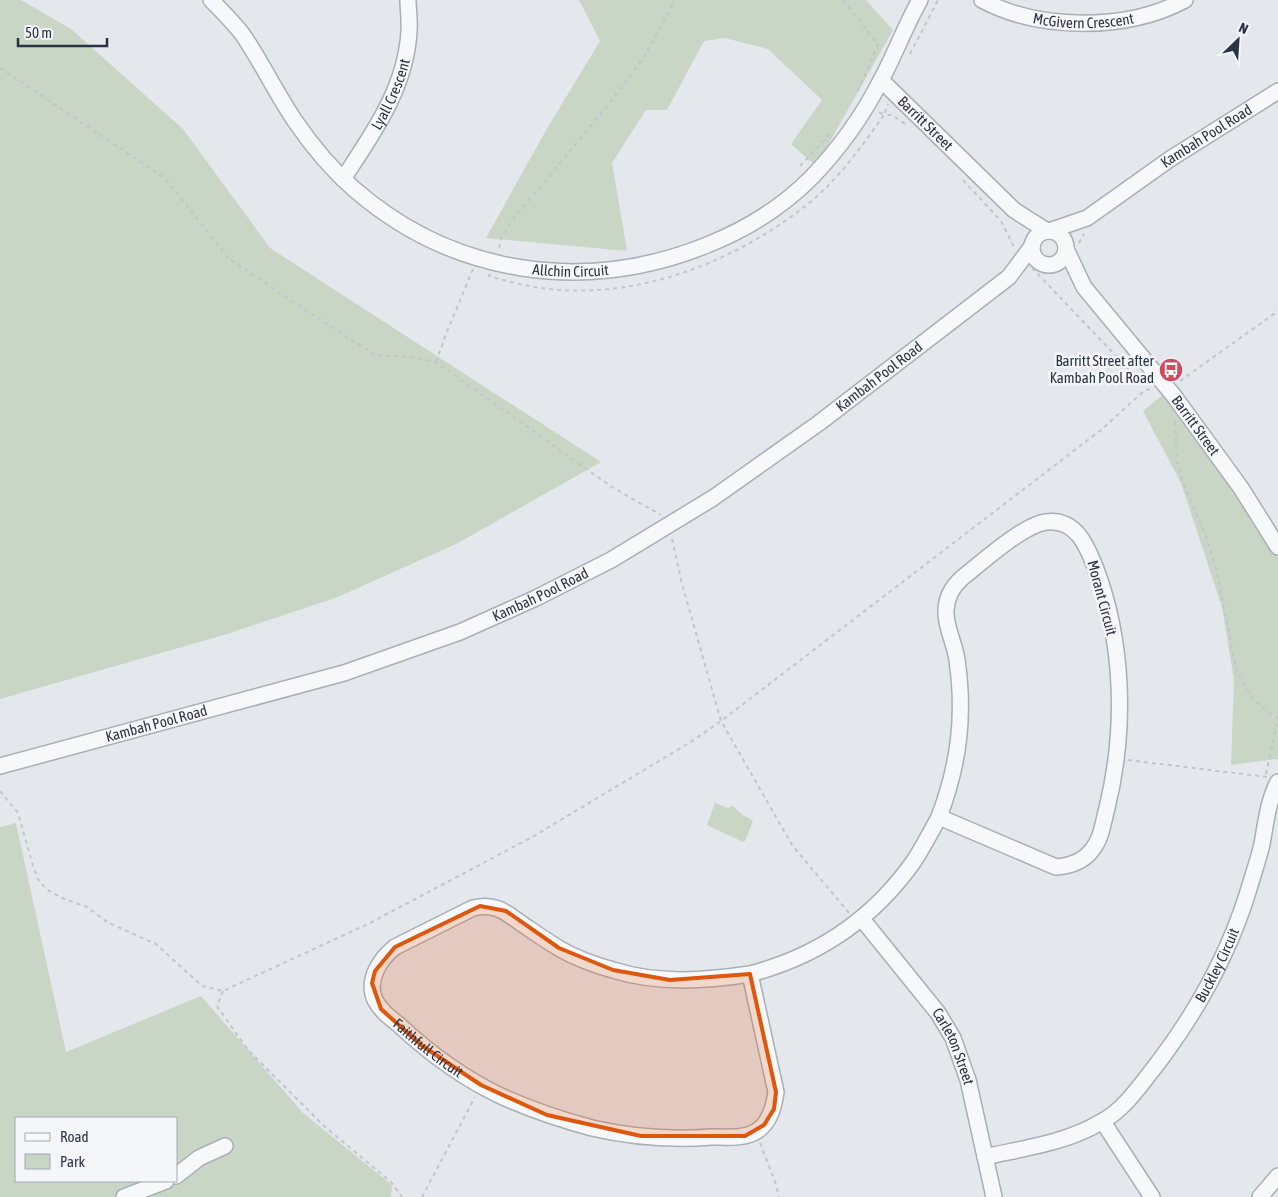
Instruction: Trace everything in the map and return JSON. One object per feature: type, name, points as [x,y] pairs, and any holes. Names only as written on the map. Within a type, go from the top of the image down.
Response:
[{"type":"street","name":"Allchin Circuit","points":[[211,0],[242,34],[264,67],[294,119],[317,151],[344,180],[378,209],[429,239],[478,258],[527,269],[569,273],[611,271],[638,267],[684,255],[724,239],[783,203],[810,179],[849,132],[881,80],[907,23],[920,0]]},
{"type":"street","name":"Lyall Crescent","points":[[344,180],[389,107],[401,77],[409,30],[408,0]]},
{"type":"street","name":"McGivern Crescent","points":[[982,0],[993,6],[1024,16],[1059,22],[1092,24],[1143,16],[1185,0]]},
{"type":"street","name":"Barritt Street","points":[[881,80],[1014,210],[1048,231]]},
{"type":"street","name":"Kambah Pool Road","points":[[1048,231],[1087,218],[1170,159],[1278,91]]},
{"type":"street","name":"Barritt Street","points":[[1014,210],[1032,246]]},
{"type":"street","name":"Kambah Pool Road","points":[[1066,248],[1087,218]]},
{"type":"street","points":[[1048,231],[1060,235],[1064,239],[1066,248],[1062,259],[1058,263],[1048,265],[1036,258],[1032,251],[1032,246],[1038,235],[1048,231]]},
{"type":"street","name":"Kambah Pool Road","points":[[0,766],[344,673],[422,646],[536,598],[611,560],[670,526],[819,423],[1009,277],[1032,246]]},
{"type":"street","name":"Barritt Street","points":[[1066,248],[1084,287],[1241,488],[1278,547]]},
{"type":"street","name":"Barritt Street","points":[[1048,265],[1084,287]]},
{"type":"street","name":"Kambah Pool Road","points":[[1009,277],[1048,265]]},
{"type":"street","name":"Morant Circuit","points":[[862,920],[895,885],[914,860],[939,817],[956,764],[961,718],[961,691],[957,656],[946,613],[948,596],[962,578],[1032,526],[1047,522],[1061,523],[1068,526],[1080,534],[1088,547],[1100,579],[1113,630],[1116,653],[1119,698],[1116,758],[1111,792],[1100,838],[1092,851],[1081,860],[1069,866],[1056,867],[939,817]]},
{"type":"street","name":"Buckley Circuit","points":[[985,1157],[1059,1140],[1081,1133],[1102,1122],[1131,1097],[1163,1057],[1205,992],[1228,945],[1247,896],[1261,847],[1271,796],[1278,782]]},
{"type":"street","name":"Faithfull Circuit","points":[[756,1132],[746,1136],[690,1139],[641,1136],[593,1128],[547,1115],[502,1096],[460,1073],[421,1045],[381,1009],[373,994],[372,983],[375,970],[385,955],[395,948],[473,908],[494,906],[576,957],[622,972],[670,980],[710,980],[750,974],[793,960],[822,946],[862,920]]},
{"type":"street","name":"Carleton Street","points":[[862,920],[938,1013],[952,1038],[968,1080],[994,1197]]},
{"type":"street","points":[[750,974],[776,1092],[774,1109],[756,1132]]},
{"type":"street","points":[[1102,1122],[1152,1197]]},
{"type":"street","points":[[178,1174],[199,1158],[225,1146]]},
{"type":"street","points":[[1260,1197],[1278,1176]]},
{"type":"street","points":[[124,1197],[163,1182]]},
{"type":"path","points":[[495,262],[502,237],[512,222],[612,100],[642,60],[671,9],[673,0]]},
{"type":"path","points":[[843,0],[878,44],[855,99]]},
{"type":"path","points":[[0,68],[166,179],[228,258],[292,302],[375,355],[411,357],[436,362],[612,487],[660,513],[670,526],[682,584],[721,722],[792,845],[850,914],[862,920]]},
{"type":"path","points":[[800,166],[831,132]]},
{"type":"path","points":[[436,362],[478,258]]},
{"type":"path","points":[[1041,280],[1140,381],[1161,387]]},
{"type":"path","points":[[0,791],[18,813],[33,866],[38,879],[46,889],[62,898],[87,907],[107,922],[156,944],[202,986],[223,991],[370,923],[534,836],[689,743],[721,722],[1100,430],[1145,390],[1181,381],[1278,311]]},
{"type":"path","points":[[1116,758],[1266,776],[1278,718],[1267,711],[1254,698],[1240,679],[1236,668],[1216,568],[1206,536],[1183,483],[1177,462],[1175,420]]},
{"type":"path","points":[[223,991],[217,1006],[248,1050],[324,1126],[391,1182],[402,1197]]},
{"type":"path","points":[[422,1197],[481,1086]]},
{"type":"path","points":[[756,1132],[775,1181],[779,1197]]},
{"type":"highlighted area","points":[[480,906],[506,911],[559,948],[613,970],[670,980],[750,974],[776,1092],[774,1109],[764,1125],[745,1136],[641,1136],[547,1115],[481,1085],[421,1045],[381,1009],[372,983],[375,971],[395,947]]},
{"type":"green space","points":[[0,0],[21,0],[71,29],[183,129],[270,248],[601,462],[458,543],[338,597],[224,635],[0,699]]},
{"type":"green space","points":[[579,0],[866,0],[893,30],[816,166],[791,144],[822,100],[768,49],[725,38],[704,41],[667,110],[646,110],[612,163],[627,251],[486,238],[545,132],[600,41]]},
{"type":"green space","points":[[1165,393],[1249,509],[1278,556],[1278,759],[1231,765],[1234,680],[1222,607],[1181,483],[1143,411]]},
{"type":"green space","points":[[715,803],[728,808],[732,806],[753,821],[745,841],[743,842],[707,825]]},
{"type":"green space","points":[[16,823],[66,1052],[201,996],[303,1113],[392,1185],[391,1197],[0,1197],[0,827]]},
{"type":"place","name":"Barritt Street after Kambah Pool Road","points":[[1171,370]]}]
